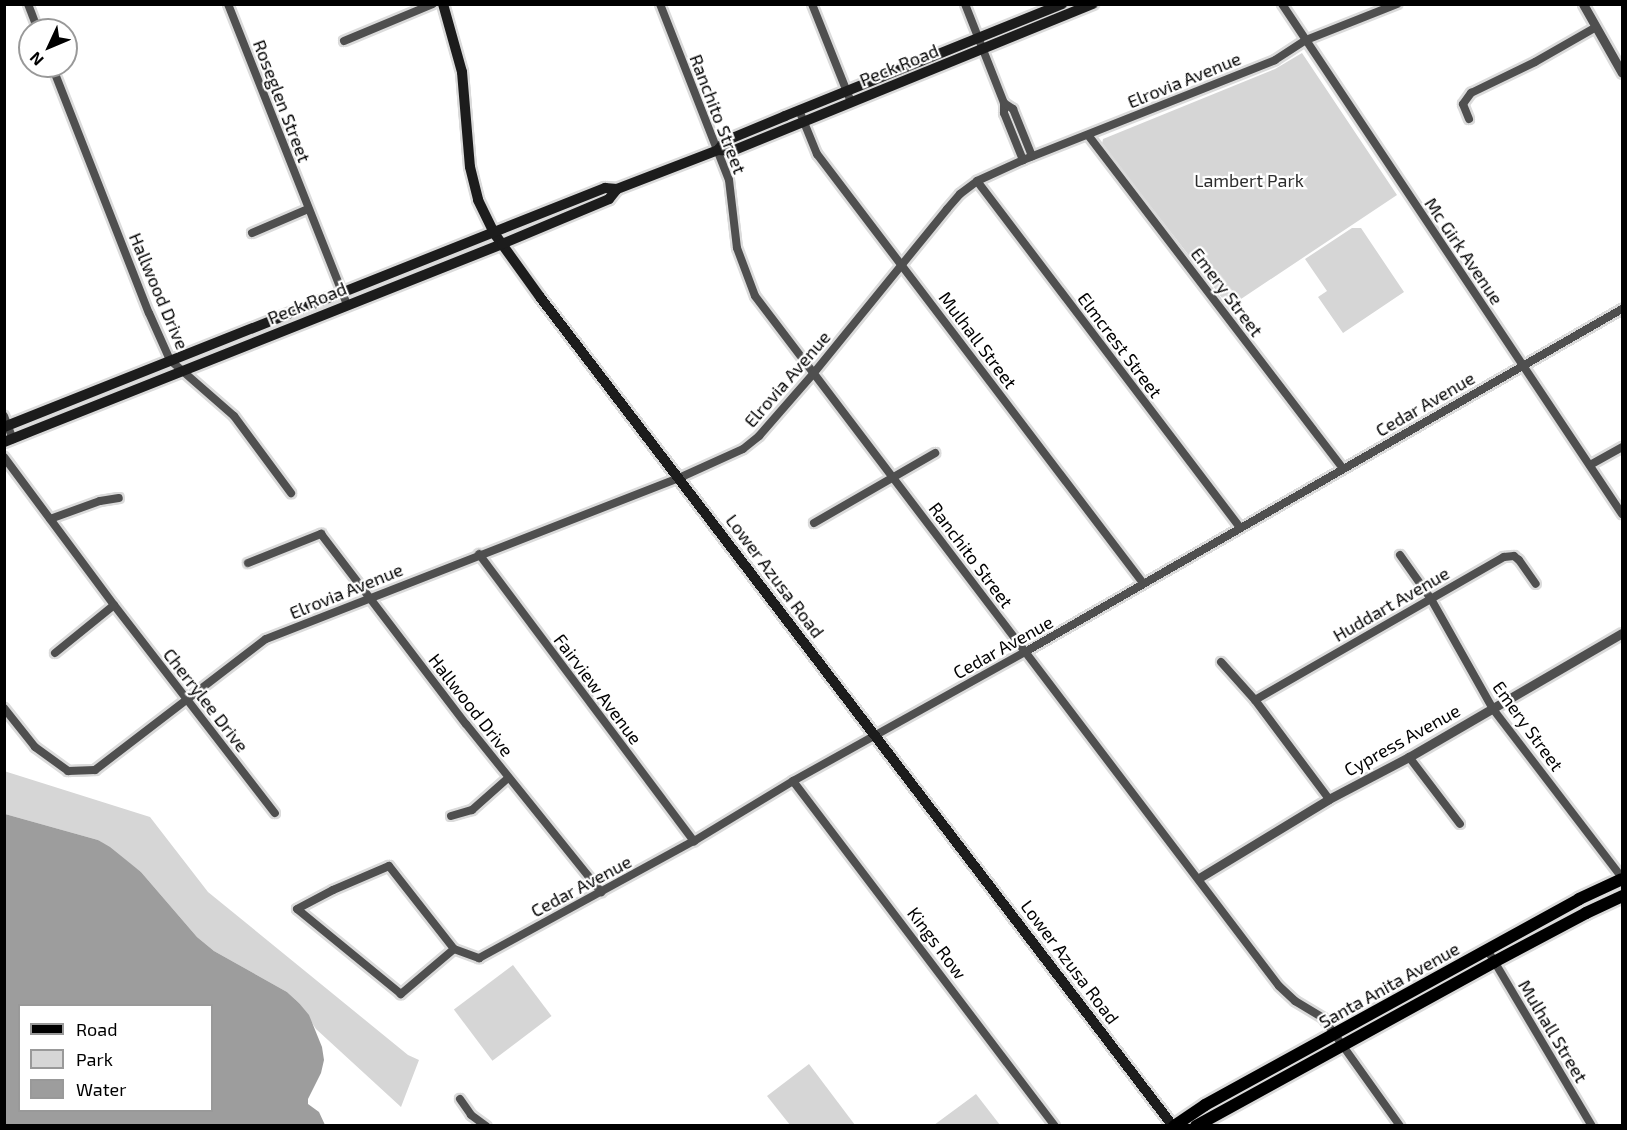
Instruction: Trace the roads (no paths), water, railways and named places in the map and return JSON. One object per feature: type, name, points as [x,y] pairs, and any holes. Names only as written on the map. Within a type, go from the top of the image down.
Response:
[{"type":"main road","name":"Lower Azusa Road","points":[[443,4],[462,72],[470,167],[478,200],[494,233],[1173,1125]]},
{"type":"main road","name":"Peck Road","points":[[981,44],[1062,4]]},
{"type":"main road","name":"Peck Road","points":[[6,423],[605,188],[617,189],[718,150],[725,141],[801,115],[981,44],[1093,4]]},
{"type":"main road","name":"Peck Road","points":[[9,440],[502,244],[609,199],[617,189]]},
{"type":"main road","name":"Santa Anita Avenue","points":[[1491,957],[1579,899],[1623,879]]},
{"type":"main road","name":"Santa Anita Avenue","points":[[1196,1125],[1340,1040],[1491,957],[1623,896]]},
{"type":"main road","name":"Santa Anita Avenue","points":[[1173,1125],[1205,1105],[1340,1040]]},
{"type":"street","name":"Roseglen Street","points":[[228,4],[347,305]]},
{"type":"street","points":[[344,41],[433,4]]},
{"type":"street","name":"Ranchito Street","points":[[660,4],[729,180],[737,248],[743,271],[755,296],[1279,986],[1295,1001],[1323,1017],[1400,1125]]},
{"type":"street","points":[[812,4],[849,97]]},
{"type":"street","points":[[965,4],[1004,103],[1004,113],[1023,160]]},
{"type":"street","name":"Mc Girk Avenue","points":[[1282,4],[1623,514]]},
{"type":"street","name":"Elrovia Avenue","points":[[4,708],[35,747],[68,771],[95,770],[186,698],[266,639],[479,554],[679,478],[743,449],[759,436],[813,374],[953,201],[977,181],[1032,156],[1275,60],[1306,40],[1397,4]]},
{"type":"street","points":[[1583,4],[1623,73]]},
{"type":"street","points":[[1469,119],[1462,104],[1471,93],[1535,62],[1596,27]]},
{"type":"street","name":"Hallwood Drive","points":[[57,78],[149,313],[171,360],[234,416],[291,493]]},
{"type":"street","points":[[1004,103],[1013,110],[1032,156]]},
{"type":"street","name":"Mulhall Street","points":[[801,115],[817,154],[903,264],[1143,583]]},
{"type":"street","name":"Emery Street","points":[[1088,135],[1343,468]]},
{"type":"street","name":"Elmcrest Street","points":[[977,181],[1240,527]]},
{"type":"street","points":[[252,233],[308,209]]},
{"type":"street","name":"Cedar Avenue","points":[[454,949],[479,958],[601,892],[1623,309]]},
{"type":"street","points":[[6,423],[9,440]]},
{"type":"street","points":[[1590,465],[1623,447]]},
{"type":"street","points":[[814,523],[935,453]]},
{"type":"street","name":"Cherrylee Drive","points":[[4,458],[275,813]]},
{"type":"street","points":[[50,519],[100,501],[119,498]]},
{"type":"street","name":"Hallwood Drive","points":[[248,563],[321,534],[508,778],[601,892]]},
{"type":"street","name":"Fairview Avenue","points":[[479,554],[694,841]]},
{"type":"street","name":"Emery Street","points":[[1401,555],[1431,599],[1493,709],[1623,879]]},
{"type":"street","name":"Huddart Avenue","points":[[1255,700],[1504,557],[1514,556],[1519,560],[1536,584]]},
{"type":"street","points":[[55,653],[114,605]]},
{"type":"street","name":"Cypress Avenue","points":[[1199,878],[1329,799],[1493,709],[1623,633]]},
{"type":"street","points":[[1221,662],[1255,700],[1329,799]]},
{"type":"street","points":[[1409,756],[1460,824]]},
{"type":"street","points":[[451,816],[472,810],[508,778]]},
{"type":"street","name":"Kings Row","points":[[793,781],[1055,1125]]},
{"type":"street","points":[[389,866],[454,949],[401,994],[297,909],[333,890],[389,866]]},
{"type":"street","name":"Mulhall Street","points":[[1491,957],[1592,1125]]},
{"type":"street","points":[[460,1099],[471,1115],[486,1125]]},
{"type":"water","points":[[5,814],[98,840],[110,847],[141,872],[197,937],[214,951],[287,992],[299,1003],[309,1015],[322,1047],[324,1060],[321,1073],[308,1099],[308,1104],[319,1112],[325,1125],[5,1125]]},
{"type":"park label","name":"Lambert Park","points":[[1249,180]]}]
